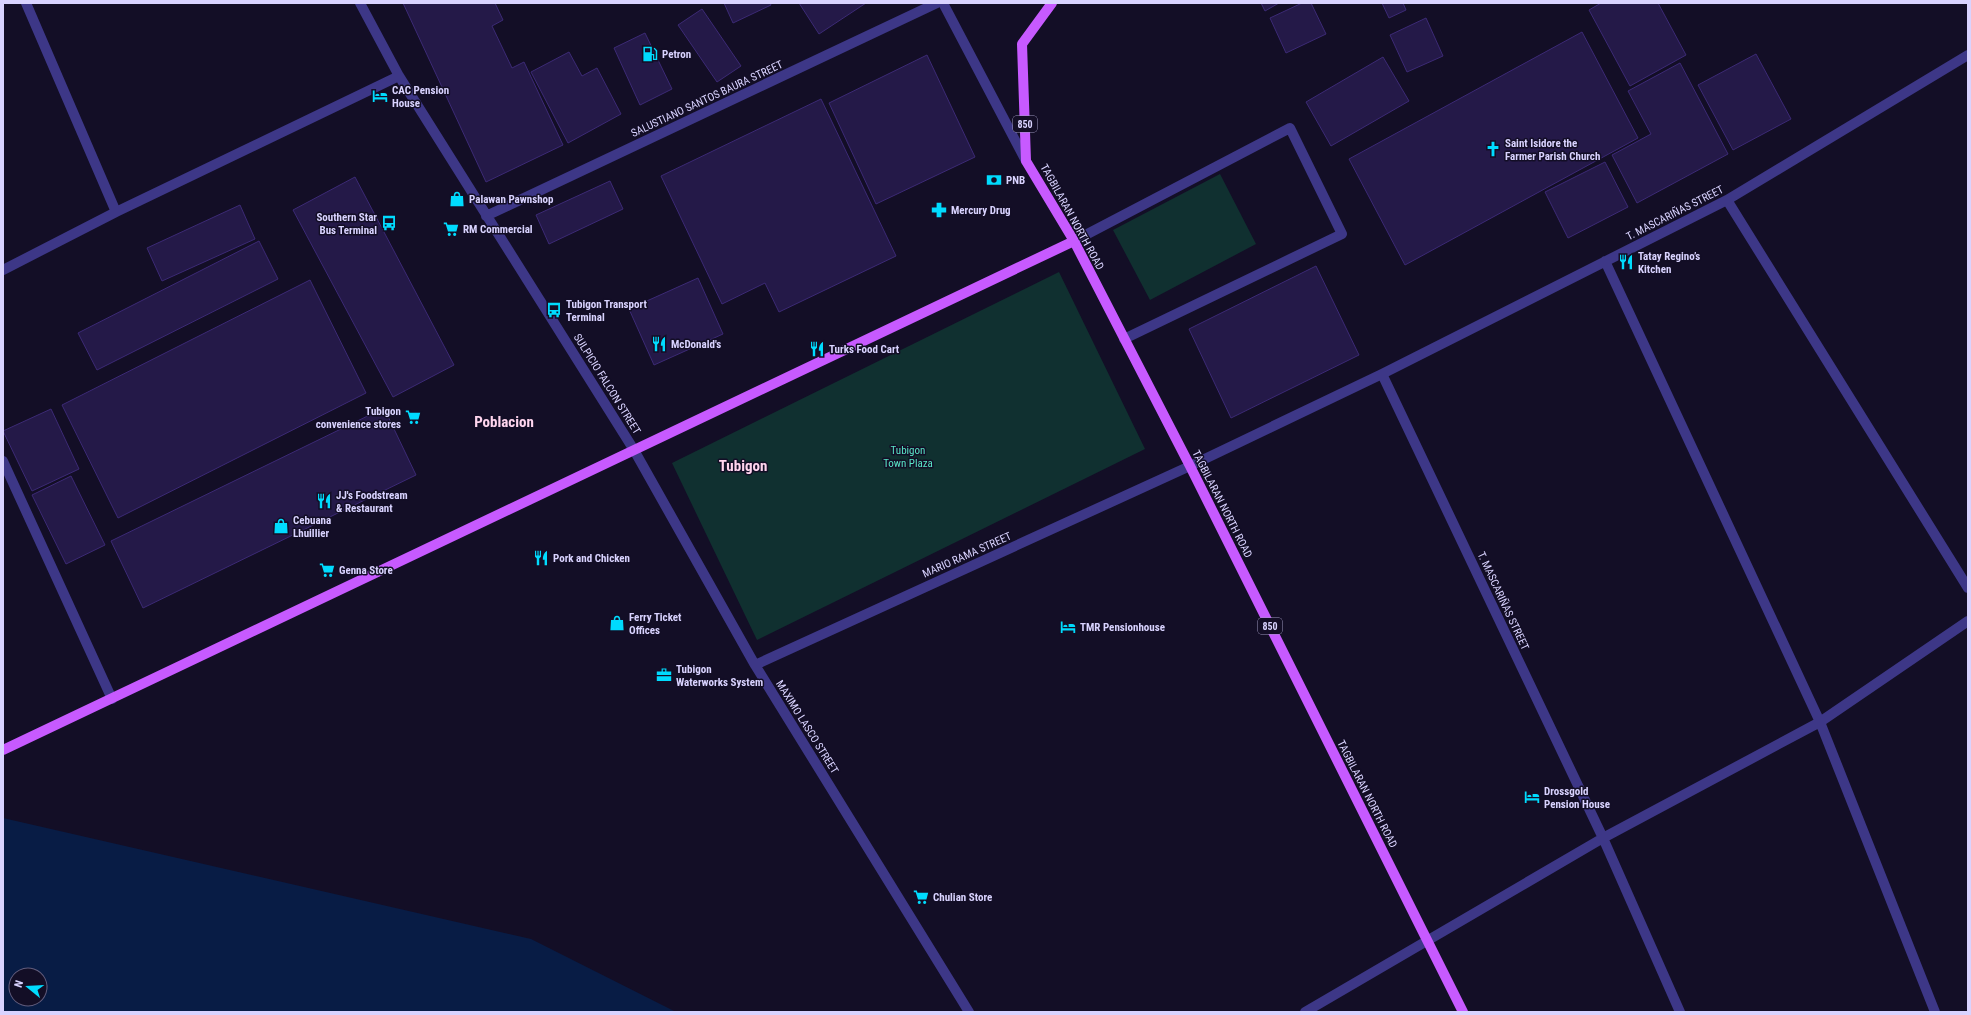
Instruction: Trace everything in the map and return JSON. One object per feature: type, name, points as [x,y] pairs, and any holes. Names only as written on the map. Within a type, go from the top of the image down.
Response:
[{"type":"main road","name":"TAGBILARAN NORTH ROAD","points":[[1052,3],[1022,44],[1026,161],[1074,241],[1190,466],[1463,1012]]},
{"type":"main road","points":[[3,750],[1074,241]]},
{"type":"street","points":[[26,3],[116,212]]},
{"type":"street","name":"SULPICIO FALCON STREET","points":[[360,3],[399,76],[634,450]]},
{"type":"street","name":"SALUSTIANO SANTOS BAURA STREET","points":[[486,216],[937,3]]},
{"type":"street","points":[[943,3],[1026,161]]},
{"type":"street","name":"T. MASCARIÑAS STREET","points":[[1190,466],[1382,374],[1727,200],[1968,55]]},
{"type":"street","points":[[3,270],[116,212],[399,76]]},
{"type":"street","points":[[1074,241],[1290,128],[1342,234],[1124,339]]},
{"type":"street","points":[[1727,200],[1968,588]]},
{"type":"street","points":[[1605,261],[1820,722],[1935,1012]]},
{"type":"street","name":"T. MASCARIÑAS STREET","points":[[1382,374],[1603,838],[1680,1012]]},
{"type":"street","name":"MAXIMO LASCO STREET","points":[[634,450],[754,664],[969,1012]]},
{"type":"street","points":[[3,461],[112,699]]},
{"type":"street","name":"MARIO RAMA STREET","points":[[754,664],[1190,466]]},
{"type":"street","points":[[1305,1012],[1603,838],[1820,722],[1968,621]]},
{"type":"green space","points":[[1220,174],[1256,244],[1150,300],[1113,230]]},
{"type":"green space","name":"Tubigon Town Plaza","points":[[1059,272],[1145,449],[757,640],[672,463]]},
{"type":"water","points":[[3,818],[531,939],[676,1012],[3,1012]]},
{"type":"building","points":[[403,3],[495,3],[503,20],[492,26],[512,68],[524,62],[563,145],[486,182]]},
{"type":"building","points":[[724,3],[770,3],[771,5],[733,23]]},
{"type":"building","points":[[799,3],[866,3],[819,34]]},
{"type":"building","points":[[1261,3],[1279,3],[1265,11]]},
{"type":"building","points":[[1302,3],[1311,3],[1326,34],[1286,53],[1270,18]]},
{"type":"building","points":[[1382,3],[1403,3],[1406,10],[1389,18]]},
{"type":"building","points":[[1601,3],[1658,3],[1686,55],[1630,86],[1589,10]]},
{"type":"building","points":[[702,9],[741,66],[717,82],[678,25]]},
{"type":"building","points":[[1426,18],[1443,56],[1407,72],[1390,35]]},
{"type":"building","name":"Saint Isidore the Farmer Parish Church","points":[[1582,32],[1638,138],[1405,265],[1349,159]]},
{"type":"building","points":[[645,33],[672,89],[640,105],[614,48]]},
{"type":"building","points":[[569,52],[582,76],[597,68],[621,114],[568,143],[531,72]]},
{"type":"building","points":[[1756,54],[1791,119],[1733,150],[1698,85]]},
{"type":"building","points":[[927,55],[975,157],[876,204],[829,103]]},
{"type":"building","points":[[1383,57],[1409,101],[1331,146],[1306,102]]},
{"type":"building","points":[[1680,63],[1728,154],[1637,203],[1612,155],[1651,134],[1628,91]]},
{"type":"building","points":[[821,99],[896,256],[779,312],[765,283],[722,304],[661,176]]},
{"type":"building","points":[[1605,162],[1628,207],[1568,238],[1545,192]]},
{"type":"building","points":[[355,177],[454,365],[393,397],[293,210]]},
{"type":"building","points":[[610,181],[623,209],[549,244],[536,215]]},
{"type":"building","points":[[240,205],[255,239],[162,281],[147,248]]},
{"type":"building","points":[[259,241],[278,279],[97,370],[78,333]]},
{"type":"building","points":[[1316,266],[1359,355],[1231,418],[1189,329]]},
{"type":"building","points":[[698,278],[723,334],[654,365],[629,309]]},
{"type":"building","points":[[310,280],[366,393],[118,518],[62,405]]},
{"type":"building","points":[[384,408],[416,475],[143,608],[111,541]]},
{"type":"building","points":[[51,409],[79,469],[32,491],[3,431]]},
{"type":"building","points":[[71,476],[105,545],[66,564],[32,495]]},
{"type":"place","name":"Petron","points":[[650,54]]},
{"type":"place","name":"CAC Pension House","points":[[380,96]]},
{"type":"place","name":"Saint Isidore the Farmer Parish Church","points":[[1493,149]]},
{"type":"place","name":"PNB","points":[[994,180]]},
{"type":"place","name":"Palawan Pawnshop","points":[[457,199]]},
{"type":"place","name":"Mercury Drug","points":[[939,210]]},
{"type":"place","name":"Southern Star Bus Terminal","points":[[389,223]]},
{"type":"place","name":"RM Commercial","points":[[451,229]]},
{"type":"place","name":"Tatay Regino’s Kitchen","points":[[1626,262]]},
{"type":"place","name":"Tubigon Transport Terminal","points":[[554,310]]},
{"type":"place","name":"McDonald's","points":[[659,344]]},
{"type":"place","name":"Turks Food Cart","points":[[817,349]]},
{"type":"place","name":"Tubigon convenience stores","points":[[413,417]]},
{"type":"place","name":"JJ's Foodstream & Restaurant","points":[[324,501]]},
{"type":"place","name":"Cebuana Lhuillier","points":[[281,526]]},
{"type":"place","name":"Pork and Chicken","points":[[541,558]]},
{"type":"place","name":"Genna Store","points":[[327,570]]},
{"type":"place","name":"Ferry Ticket Offices","points":[[617,623]]},
{"type":"place","name":"TMR Pensionhouse","points":[[1068,627]]},
{"type":"place","name":"Tubigon Waterworks System","points":[[664,675]]},
{"type":"place","name":"Drossgold Pension House","points":[[1532,797]]},
{"type":"place","name":"Chulian Store","points":[[921,897]]},
{"type":"district","name":"Poblacion","points":[[504,422]]},
{"type":"district","name":"Tubigon","points":[[743,466]]}]
